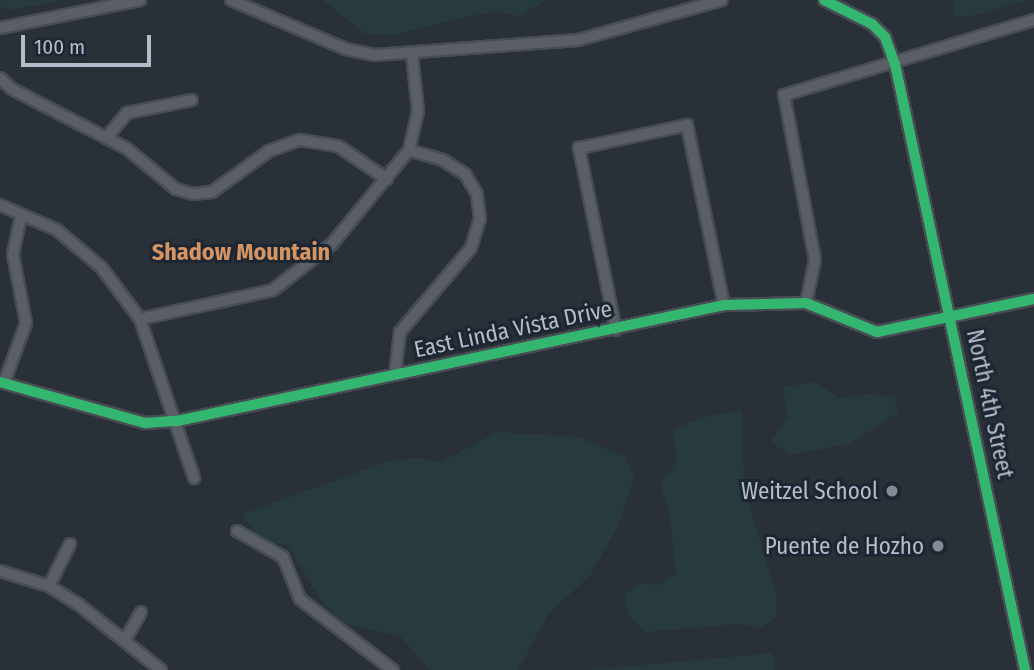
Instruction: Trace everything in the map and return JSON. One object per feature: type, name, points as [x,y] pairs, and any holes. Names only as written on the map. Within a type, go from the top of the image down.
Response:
[{"type":"street","points":[[0,28],[140,0]]},
{"type":"street","points":[[231,0],[346,49],[412,54],[578,40],[722,0]]},
{"type":"street","name":"North 4th Street","points":[[824,0],[872,24],[885,37],[895,64],[1025,670]]},
{"type":"street","points":[[806,303],[815,260],[784,95],[895,64],[1034,20]]},
{"type":"street","points":[[140,319],[286,284],[332,244],[409,150],[418,111],[412,54]]},
{"type":"street","points":[[0,78],[12,89],[107,138],[176,189],[193,194],[212,192],[269,151],[300,140],[338,146],[387,179]]},
{"type":"street","points":[[107,138],[127,113],[192,100]]},
{"type":"street","points":[[616,330],[579,148],[687,125],[724,305]]},
{"type":"street","points":[[395,375],[400,332],[471,248],[480,219],[477,194],[465,174],[443,160],[409,150]]},
{"type":"street","points":[[0,205],[57,230],[101,267],[140,319],[177,421],[194,478]]},
{"type":"street","points":[[2,383],[26,323],[13,254],[21,215]]},
{"type":"street","name":"East Linda Vista Drive","points":[[2,383],[145,423],[177,421],[724,305],[806,303],[877,332],[1034,299]]},
{"type":"street","points":[[237,531],[283,557],[300,599],[393,670]]},
{"type":"street","points":[[49,586],[70,544]]},
{"type":"street","points":[[0,571],[49,586],[125,640],[161,670]]},
{"type":"street","points":[[125,640],[141,612]]},
{"type":"green space","points":[[0,0],[64,0],[12,10],[0,7]]},
{"type":"green space","points":[[323,0],[547,0],[519,16],[496,12],[464,17],[395,35],[365,34]]},
{"type":"green space","points":[[952,0],[1026,0],[979,15],[955,17]]},
{"type":"green space","points":[[816,382],[839,398],[871,394],[894,398],[899,412],[849,444],[789,455],[771,441],[788,418],[783,387]]},
{"type":"green space","points":[[742,411],[744,489],[776,593],[777,617],[760,628],[738,624],[644,632],[628,613],[624,594],[641,583],[659,585],[676,574],[670,518],[661,484],[677,461],[673,429],[710,415]]},
{"type":"green space","points":[[497,432],[579,437],[625,457],[634,478],[618,526],[591,574],[548,615],[518,670],[430,670],[400,636],[344,624],[323,603],[288,546],[260,540],[242,514],[386,462],[418,458],[441,462]]},
{"type":"green space","points":[[773,653],[775,670],[587,670]]},
{"type":"cycle path","points":[[824,0],[872,24],[885,37],[895,64],[1025,670]]},
{"type":"cycle path","points":[[0,382],[145,423],[177,421],[724,305],[806,303],[877,332],[1034,299]]},
{"type":"place","name":"Weitzel School","points":[[892,491]]},
{"type":"place","name":"Puente de Hozho","points":[[938,546]]},
{"type":"district","name":"Shadow Mountain","points":[[241,253]]}]
